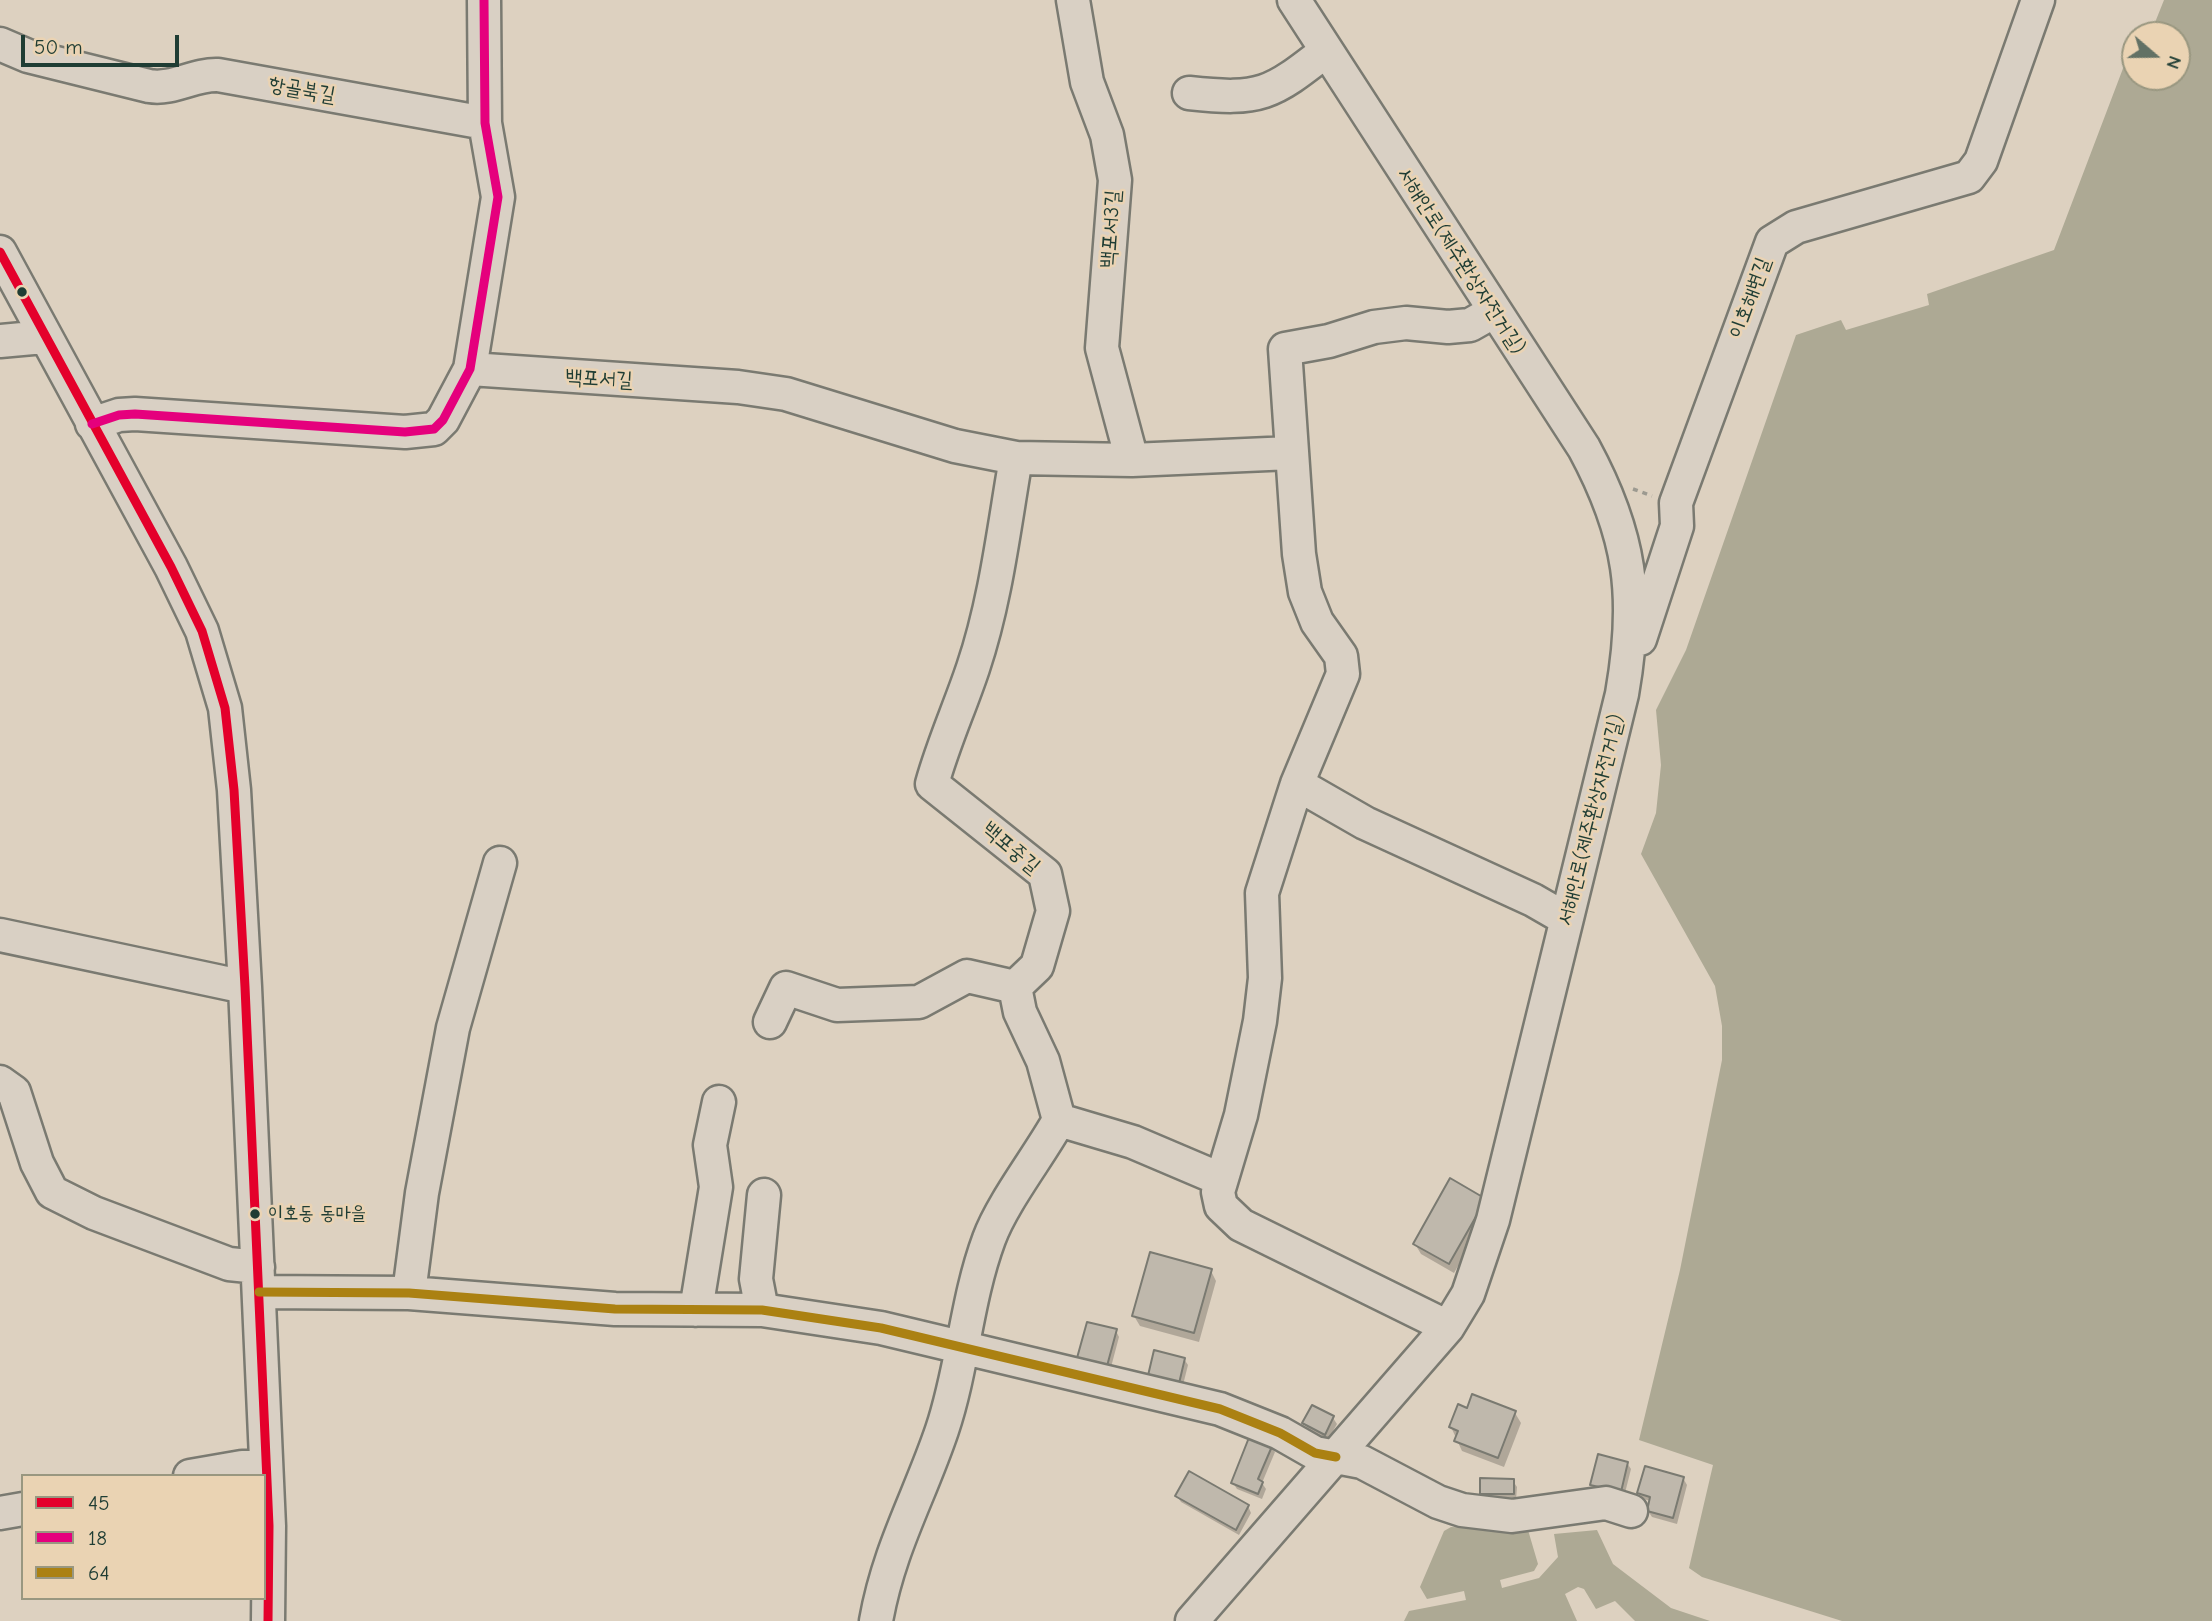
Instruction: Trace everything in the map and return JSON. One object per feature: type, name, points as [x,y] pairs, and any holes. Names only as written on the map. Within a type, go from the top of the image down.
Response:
[{"type":"street","points":[[92,424],[118,415],[135,414],[420,432],[434,429],[443,420],[470,369],[498,197],[485,123],[484,0]]},
{"type":"street","name":"백포서3길","points":[[1073,0],[1087,82],[1107,135],[1115,180],[1102,348],[1132,460]]},
{"type":"street","name":"서해안로(제주환상자전거길)","points":[[1192,1621],[1448,1327],[1468,1294],[1493,1220],[1622,694],[1632,640],[1632,609],[1623,547],[1602,482],[1584,448],[1493,312],[1294,0]]},
{"type":"street","name":"이호해변길","points":[[1622,694],[1677,526],[1676,503],[1772,242],[1796,227],[1969,177],[1981,161],[2038,0]]},
{"type":"street","name":"항골북길","points":[[0,44],[28,57],[161,88],[206,75],[218,75],[485,123]]},
{"type":"street","points":[[1189,93],[1256,96],[1286,83],[1326,51]]},
{"type":"street","points":[[0,251],[44,337],[171,567],[202,631],[219,681],[234,789],[245,987],[270,1562],[268,1621]]},
{"type":"street","points":[[1448,1327],[1241,1225],[1221,1206],[1218,1192],[1241,1115],[1261,1021],[1265,978],[1261,914],[1264,884],[1297,784],[1330,710],[1343,664],[1310,609],[1305,592],[1291,453],[1285,349],[1329,341],[1374,327],[1406,323],[1448,327],[1470,325],[1493,312]]},
{"type":"street","points":[[0,341],[44,337]]},
{"type":"street","name":"백포서길","points":[[470,369],[738,387],[786,394],[955,446],[1016,458],[1132,460],[1291,453]]},
{"type":"street","name":"백포중길","points":[[1015,987],[1037,966],[1054,911],[1045,874],[932,784],[945,740],[974,667],[987,614],[1016,458]]},
{"type":"street","points":[[1623,547],[1649,540],[1661,519],[1676,503]]},
{"type":"street","points":[[1297,784],[1365,823],[1533,900],[1566,919]]},
{"type":"street","points":[[409,1293],[422,1193],[453,1028],[500,863]]},
{"type":"street","points":[[0,935],[245,987]]},
{"type":"street","points":[[770,1021],[786,988],[837,1005],[919,1002],[967,976],[1015,987],[1020,1012],[1044,1061],[1059,1120],[993,1229],[970,1301],[942,1429],[905,1517],[884,1578],[876,1621]]},
{"type":"street","points":[[0,1082],[15,1092],[37,1163],[52,1192],[94,1213],[229,1264],[259,1279],[615,1309],[762,1310],[881,1328],[1220,1409],[1280,1433],[1315,1453],[1362,1462],[1438,1503],[1462,1510],[1512,1516],[1606,1503],[1631,1511]]},
{"type":"street","points":[[696,1310],[716,1187],[710,1145],[719,1102]]},
{"type":"street","points":[[1059,1120],[1133,1142],[1220,1179]]},
{"type":"street","points":[[762,1310],[756,1279],[764,1195]]},
{"type":"street","points":[[200,1474],[242,1466],[266,1467]]},
{"type":"street","points":[[0,1513],[21,1509]]},
{"type":"shaded area","points":[[2164,0],[2212,0],[2212,1621],[1842,1621],[1702,1577],[1689,1568],[1713,1465],[1639,1440],[1680,1270],[1722,1060],[1722,1026],[1715,986],[1641,854],[1656,813],[1661,765],[1656,710],[1686,650],[1796,335],[1841,320],[1846,330],[1929,305],[1927,294],[2054,250],[2121,74],[2121,91],[2191,91],[2191,21],[2156,21]]},
{"type":"shaded area","points":[[1451,1527],[1528,1530],[1538,1564],[1534,1571],[1500,1580],[1502,1588],[1539,1578],[1558,1557],[1554,1534],[1597,1530],[1613,1564],[1671,1608],[1710,1621],[1635,1621],[1615,1601],[1596,1609],[1584,1589],[1578,1587],[1565,1594],[1577,1621],[1404,1621],[1409,1611],[1466,1600],[1464,1591],[1427,1599],[1420,1587],[1444,1531]]},
{"type":"building","points":[[1450,1178],[1486,1199],[1449,1264],[1413,1244]]},
{"type":"building","points":[[1150,1252],[1212,1269],[1194,1333],[1132,1316]]},
{"type":"building","points":[[1087,1322],[1117,1329],[1107,1366],[1077,1358]]},
{"type":"building","points":[[1154,1350],[1185,1358],[1177,1392],[1146,1384]]},
{"type":"building","points":[[1472,1394],[1516,1411],[1498,1458],[1454,1441],[1458,1431],[1449,1427],[1458,1404],[1467,1408]]},
{"type":"building","points":[[1312,1405],[1334,1416],[1325,1435],[1302,1423]]},
{"type":"building","points":[[1250,1435],[1273,1444],[1258,1479],[1263,1482],[1258,1494],[1231,1483]]},
{"type":"building","points":[[1598,1454],[1628,1462],[1621,1492],[1590,1485]]},
{"type":"building","points":[[1645,1466],[1684,1477],[1673,1518],[1647,1511],[1650,1497],[1637,1493]]},
{"type":"building","points":[[1189,1471],[1249,1505],[1236,1530],[1175,1496]]},
{"type":"building","points":[[1480,1478],[1514,1479],[1514,1494],[1480,1494]]},
{"type":"transit line","name":"18","points":[[92,424],[119,415],[135,414],[405,432],[434,429],[443,420],[470,369],[498,197],[485,123],[484,0]]},
{"type":"transit line","name":"45","points":[[0,252],[171,567],[202,631],[225,708],[234,790],[245,987],[269,1526],[268,1621]]},
{"type":"transit line","name":"64","points":[[259,1292],[409,1293],[615,1309],[762,1310],[881,1328],[1220,1409],[1280,1433],[1315,1453],[1336,1457]]},
{"type":"place","name":"이호동 동마을","points":[[255,1214]]}]
